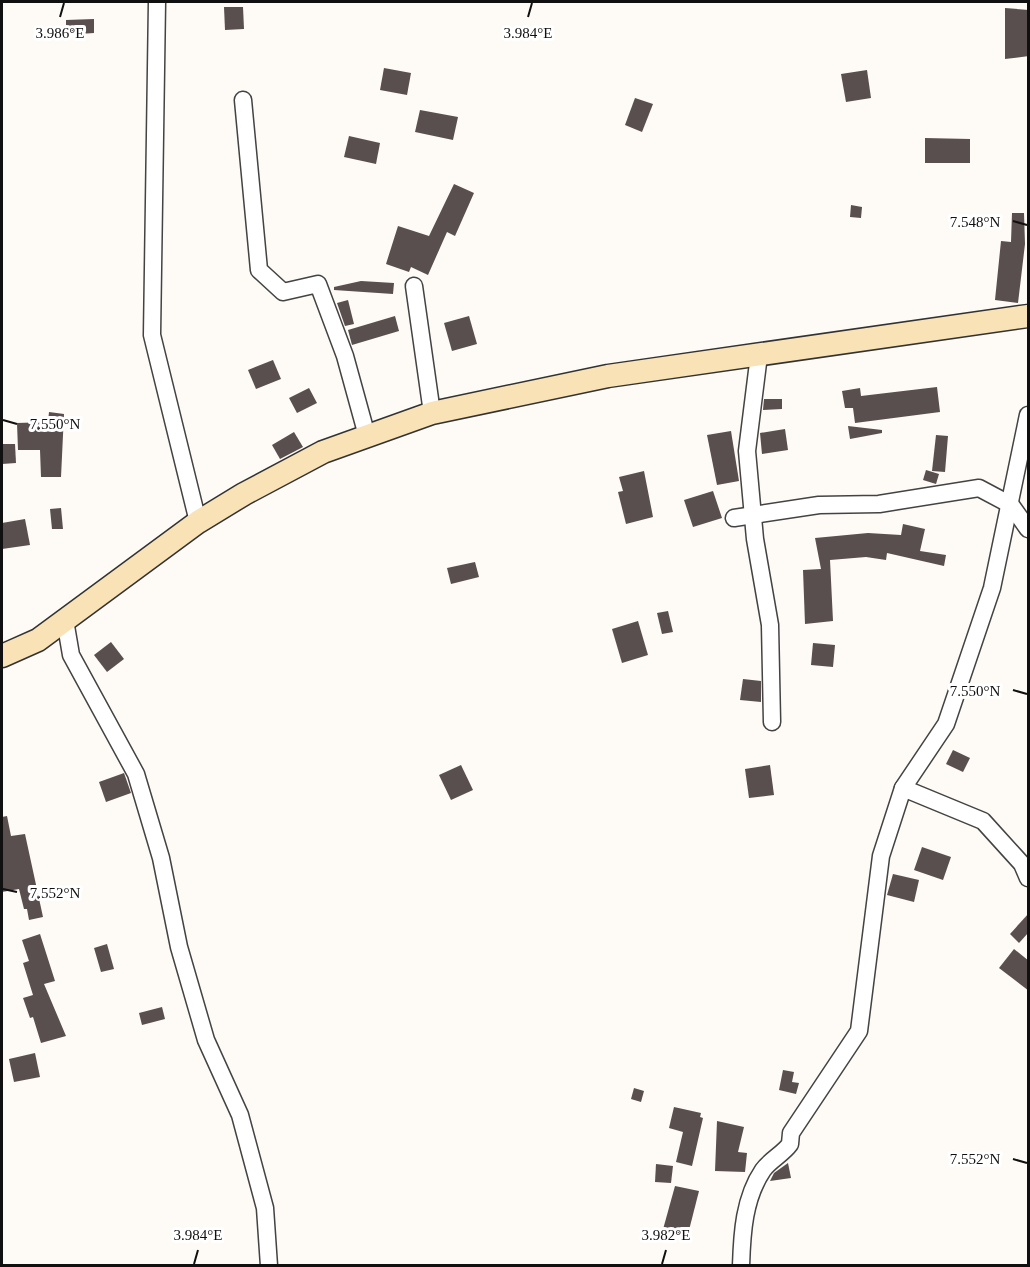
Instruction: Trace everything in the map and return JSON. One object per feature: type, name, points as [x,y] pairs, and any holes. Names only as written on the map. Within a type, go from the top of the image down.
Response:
[{"type":"main road","points":[[2,656],[38,640],[198,522],[323,452],[432,413],[609,376],[1029,316]]},
{"type":"street","points":[[157,2],[159,13],[152,335],[198,522]]},
{"type":"street","points":[[243,100],[259,270],[283,292],[318,284],[345,356],[367,436]]},
{"type":"street","points":[[414,286],[432,413]]},
{"type":"street","points":[[759,355],[747,451],[753,516],[770,625],[772,722]]},
{"type":"street","points":[[741,1266],[743,1227],[758,1180],[764,1169],[790,1144],[791,1133],[859,1031],[881,856],[903,788],[946,724],[992,588],[1029,415]]},
{"type":"street","points":[[734,518],[819,505],[879,504],[980,488],[1011,505],[1029,530]]},
{"type":"street","points":[[65,620],[71,655],[136,774],[161,858],[179,946],[206,1040],[240,1115],[265,1208],[269,1266]]},
{"type":"street","points":[[903,788],[983,821],[1022,864],[1029,878]]},
{"type":"building","points":[[224,7],[243,7],[244,29],[225,30]]},
{"type":"building","points":[[1005,8],[1029,10],[1029,56],[1005,59]]},
{"type":"building","points":[[94,19],[94,33],[66,35],[66,20]]},
{"type":"building","points":[[384,68],[411,73],[407,95],[380,90]]},
{"type":"building","points":[[867,70],[871,98],[846,102],[841,74]]},
{"type":"building","points":[[635,98],[653,104],[642,132],[625,125]]},
{"type":"building","points":[[420,110],[458,117],[453,140],[415,132]]},
{"type":"building","points":[[349,136],[380,143],[376,164],[344,157]]},
{"type":"building","points":[[925,138],[970,139],[970,163],[925,163]]},
{"type":"building","points":[[454,184],[474,193],[455,236],[447,232],[428,275],[411,267],[409,272],[386,264],[398,226],[429,236]]},
{"type":"building","points":[[851,205],[862,207],[861,218],[850,217]]},
{"type":"building","points":[[1012,213],[1024,213],[1025,244],[1018,303],[995,300],[1001,241],[1011,242]]},
{"type":"building","points":[[361,281],[394,283],[393,294],[334,290],[334,287]]},
{"type":"building","points":[[348,300],[354,324],[345,326],[337,303]]},
{"type":"building","points":[[395,316],[399,331],[352,345],[348,330]]},
{"type":"building","points":[[469,316],[477,344],[452,351],[444,323]]},
{"type":"building","points":[[273,360],[281,379],[256,389],[248,370]]},
{"type":"building","points":[[937,387],[940,412],[855,423],[853,408],[845,408],[842,391],[860,388],[861,396]]},
{"type":"building","points":[[309,388],[317,403],[297,413],[289,398]]},
{"type":"building","points":[[764,399],[782,399],[782,409],[763,410]]},
{"type":"building","points":[[49,412],[64,414],[61,477],[41,477],[40,450],[18,450],[17,423],[48,422]]},
{"type":"building","points":[[848,426],[882,430],[882,433],[850,439]]},
{"type":"building","points":[[785,429],[788,450],[762,454],[760,433]]},
{"type":"building","points":[[731,431],[739,481],[717,485],[707,435]]},
{"type":"building","points":[[294,432],[303,447],[280,459],[272,445]]},
{"type":"building","points":[[936,435],[948,436],[945,472],[932,471]]},
{"type":"building","points":[[2,444],[15,444],[16,463],[2,464]]},
{"type":"building","points":[[926,470],[939,474],[936,484],[923,480]]},
{"type":"building","points":[[644,471],[653,517],[626,524],[618,492],[623,491],[619,477]]},
{"type":"building","points":[[713,491],[722,518],[693,527],[684,500]]},
{"type":"building","points":[[61,508],[63,529],[52,529],[50,509]]},
{"type":"building","points":[[25,519],[30,545],[2,549],[2,523]]},
{"type":"building","points":[[903,524],[925,529],[920,551],[946,555],[944,566],[887,553],[886,560],[866,557],[830,560],[833,621],[805,624],[803,570],[821,569],[815,538],[868,533],[901,535]]},
{"type":"building","points":[[475,562],[479,577],[451,584],[447,568]]},
{"type":"building","points":[[668,611],[673,632],[662,634],[657,613]]},
{"type":"building","points":[[638,621],[648,655],[622,663],[612,629]]},
{"type":"building","points":[[111,642],[124,659],[107,672],[94,655]]},
{"type":"building","points":[[813,643],[835,645],[833,667],[811,665]]},
{"type":"building","points":[[743,679],[761,681],[761,702],[740,700]]},
{"type":"building","points":[[953,750],[970,758],[963,772],[946,764]]},
{"type":"building","points":[[461,765],[473,790],[451,800],[439,775]]},
{"type":"building","points":[[770,765],[774,795],[749,798],[745,769]]},
{"type":"building","points":[[124,773],[131,793],[106,802],[99,782]]},
{"type":"building","points":[[7,816],[11,836],[25,834],[43,917],[29,920],[19,889],[2,892],[2,817]]},
{"type":"building","points":[[922,847],[951,857],[943,880],[914,870]]},
{"type":"building","points":[[893,874],[919,880],[914,902],[887,895]]},
{"type":"building","points":[[1029,913],[1029,932],[1019,943],[1010,934]]},
{"type":"building","points":[[40,934],[55,981],[44,984],[66,1036],[41,1043],[33,1017],[30,1018],[23,998],[33,995],[23,963],[29,961],[22,940]]},
{"type":"building","points":[[107,944],[114,969],[101,972],[94,948]]},
{"type":"building","points":[[1014,949],[1029,961],[1029,991],[999,968]]},
{"type":"building","points":[[162,1007],[165,1019],[142,1025],[139,1013]]},
{"type":"building","points":[[35,1053],[40,1077],[14,1082],[9,1059]]},
{"type":"building","points":[[783,1070],[794,1072],[792,1082],[799,1083],[796,1094],[779,1090]]},
{"type":"building","points":[[634,1088],[644,1091],[641,1102],[631,1099]]},
{"type":"building","points":[[674,1107],[701,1113],[700,1117],[703,1118],[692,1166],[676,1162],[683,1132],[669,1128]]},
{"type":"building","points":[[717,1121],[744,1127],[738,1152],[747,1153],[745,1172],[715,1171]]},
{"type":"building","points":[[788,1163],[791,1178],[770,1181],[774,1173]]},
{"type":"building","points":[[656,1164],[673,1166],[671,1183],[655,1182]]},
{"type":"building","points":[[675,1186],[699,1191],[687,1238],[662,1233]]}]
